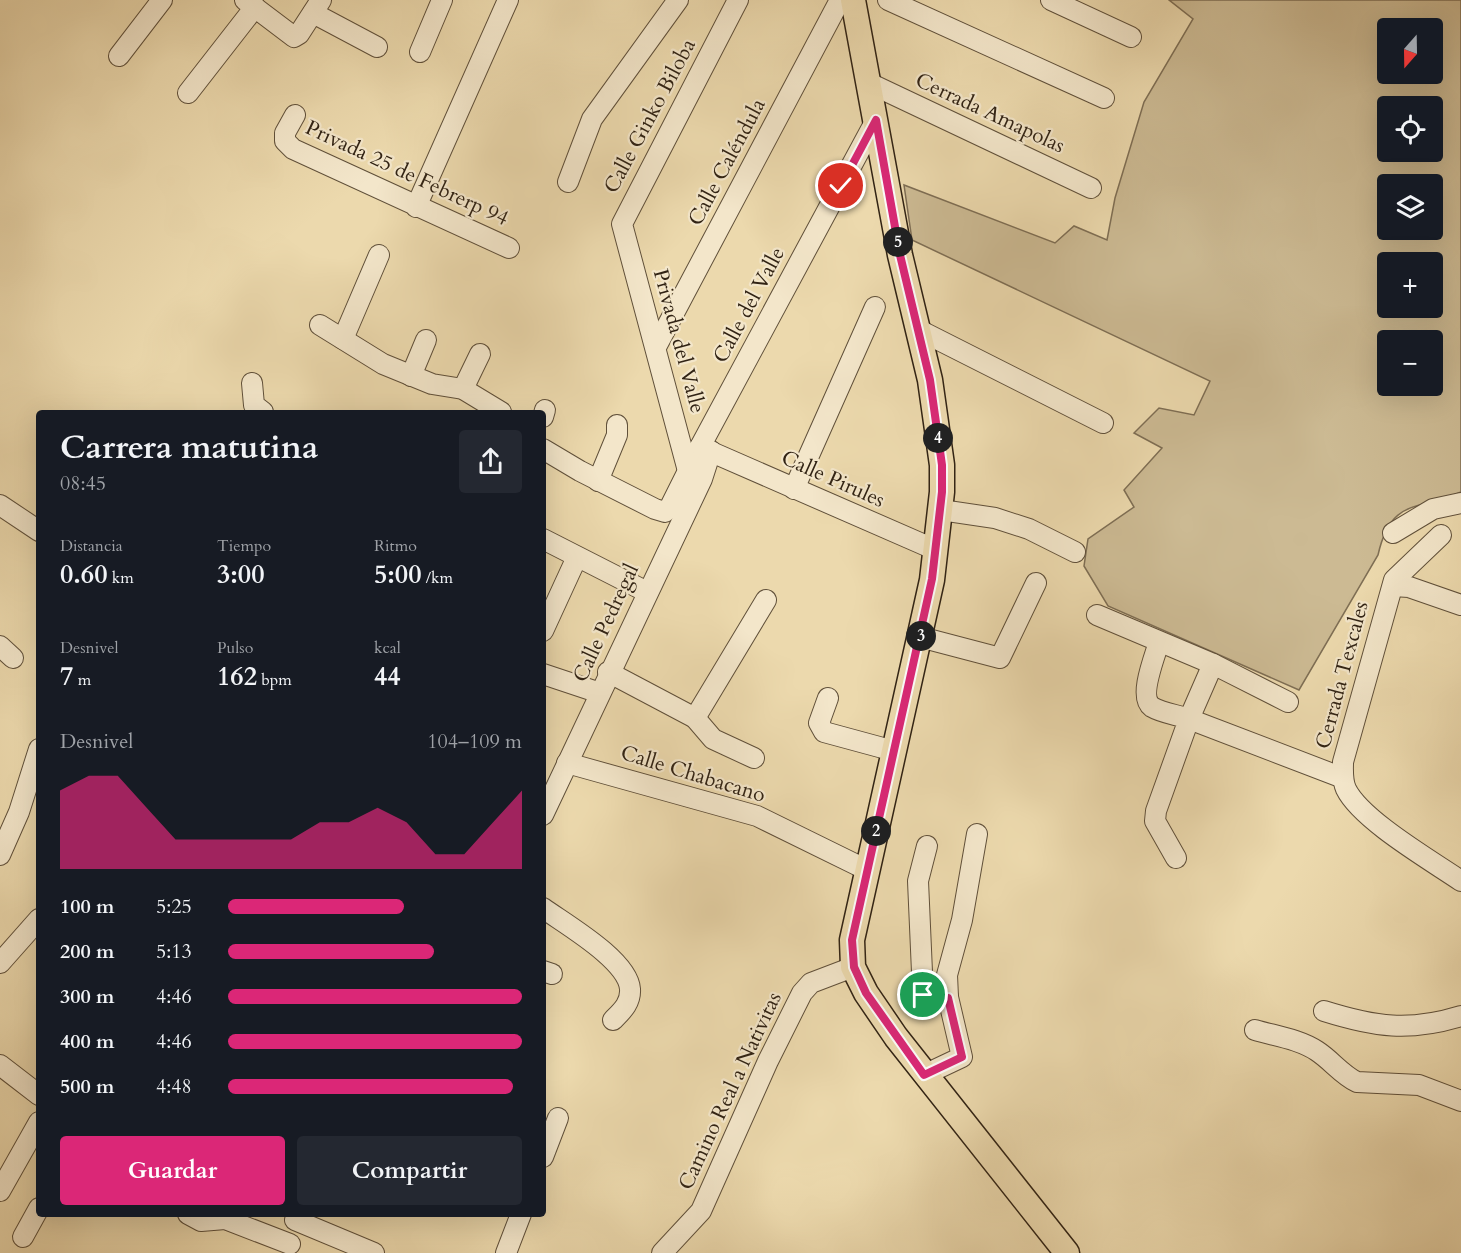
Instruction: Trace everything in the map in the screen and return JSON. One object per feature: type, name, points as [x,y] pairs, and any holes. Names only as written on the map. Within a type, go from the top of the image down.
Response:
[{"type":"main road","points":[[853,0],[917,329],[930,380],[941,454],[941,510],[936,550],[920,637],[852,940],[854,967],[872,1002],[924,1075],[1067,1253]]},
{"type":"street","points":[[119,56],[162,0]]},
{"type":"street","points":[[420,52],[442,0]]},
{"type":"street","points":[[416,207],[508,0]]},
{"type":"street","points":[[568,182],[592,119],[678,0]]},
{"type":"street","name":"Calle Ginko Biloba","points":[[622,224],[738,0]]},
{"type":"street","name":"Calle Caléndula","points":[[656,347],[840,0]]},
{"type":"street","points":[[888,0],[1104,98]]},
{"type":"street","points":[[1051,0],[1131,36]]},
{"type":"street","points":[[188,93],[250,4],[294,37],[299,34],[317,6],[377,47]]},
{"type":"street","name":"Cerrada Amapolas","points":[[869,82],[1091,188]]},
{"type":"street","name":"Privada 25 de Febrerp 94","points":[[295,115],[285,133],[285,141],[293,149],[509,248]]},
{"type":"street","name":"Calle del Valle","points":[[598,481],[665,512],[670,507],[688,471],[705,449],[876,120]]},
{"type":"street","name":"Privada del Valle","points":[[622,224],[688,471]]},
{"type":"street","points":[[343,339],[379,255]]},
{"type":"street","points":[[794,489],[875,307]]},
{"type":"street","points":[[320,325],[382,364],[432,384],[463,389],[498,410]]},
{"type":"street","points":[[917,329],[1103,423]]},
{"type":"street","points":[[411,376],[426,340]]},
{"type":"street","points":[[463,389],[480,354]]},
{"type":"street","points":[[252,383],[259,409]]},
{"type":"street","points":[[546,450],[598,481],[617,435],[617,425]]},
{"type":"street","name":"Calle Pirules","points":[[705,449],[936,550]]},
{"type":"street","name":"Calle Pedregal","points":[[547,795],[567,763],[608,672],[702,479],[705,449]]},
{"type":"street","points":[[1394,533],[1433,509],[1461,503]]},
{"type":"street","points":[[0,505],[36,529]]},
{"type":"street","points":[[941,510],[995,518],[1029,529],[1075,552]]},
{"type":"street","name":"Cerrada Texcales","points":[[1441,535],[1406,565],[1394,580],[1387,596],[1345,752],[1342,778],[1346,790],[1369,815],[1461,881]]},
{"type":"street","points":[[546,541],[647,592]]},
{"type":"street","points":[[546,624],[576,557]]},
{"type":"street","points":[[920,637],[1000,658],[1036,583]]},
{"type":"street","name":"Cerrada Texcales","points":[[1393,586],[1409,586],[1461,605]]},
{"type":"street","points":[[695,718],[766,600]]},
{"type":"street","points":[[1097,615],[1213,664],[1288,702]]},
{"type":"street","name":"Cerrada Texcales","points":[[1159,642],[1146,687],[1147,701],[1152,706],[1342,778]]},
{"type":"street","points":[[1176,858],[1155,822],[1156,811],[1189,719],[1213,664]]},
{"type":"street","points":[[608,672],[695,718],[713,739],[754,758]]},
{"type":"street","points":[[546,675],[600,693]]},
{"type":"street","points":[[828,698],[819,723],[824,732],[894,751]]},
{"type":"street","name":"Calle Chabacano","points":[[567,763],[757,816],[867,870]]},
{"type":"street","points":[[0,855],[35,769]]},
{"type":"street","points":[[924,1075],[962,1057],[948,998],[948,975],[962,920],[977,834]]},
{"type":"street","points":[[927,846],[918,881],[923,995],[927,1000],[948,998]]},
{"type":"street","points":[[546,910],[623,969],[630,988],[627,1005],[614,1020]]},
{"type":"street","points":[[0,963],[36,923]]},
{"type":"street","name":"Camino Real a Nativitas","points":[[662,1253],[701,1211],[768,1061],[802,993],[811,983],[854,967]]},
{"type":"street","points":[[1324,1011],[1378,1025],[1411,1026],[1461,1016]]},
{"type":"street","points":[[1255,1030],[1314,1049],[1332,1061],[1348,1078],[1357,1082],[1419,1085],[1461,1101]]},
{"type":"street","points":[[0,1065],[36,1093]]},
{"type":"street","points":[[546,1149],[558,1118]]},
{"type":"street","points":[[0,1191],[36,1127]]},
{"type":"street","points":[[23,1237],[36,1213]]},
{"type":"street","points":[[194,1217],[201,1221],[225,1219],[289,1248],[295,1217],[374,1253]]},
{"type":"street","points":[[506,1253],[520,1217]]},
{"type":"shaded area","points":[[1169,0],[1461,0],[1461,492],[1408,509],[1390,523],[1378,555],[1299,690],[1108,606],[1084,566],[1088,539],[1134,507],[1124,490],[1162,448],[1134,433],[1159,408],[1194,415],[1210,381],[912,240],[904,185],[1055,243],[1074,226],[1107,240],[1115,198],[1144,102],[1193,19]]},
{"type":"route","points":[[841,186],[876,120],[900,255],[930,380],[942,465],[942,492],[932,579],[852,940],[854,967],[866,993],[924,1075],[962,1057],[962,1051],[948,998],[924,1000],[923,995]]}]
